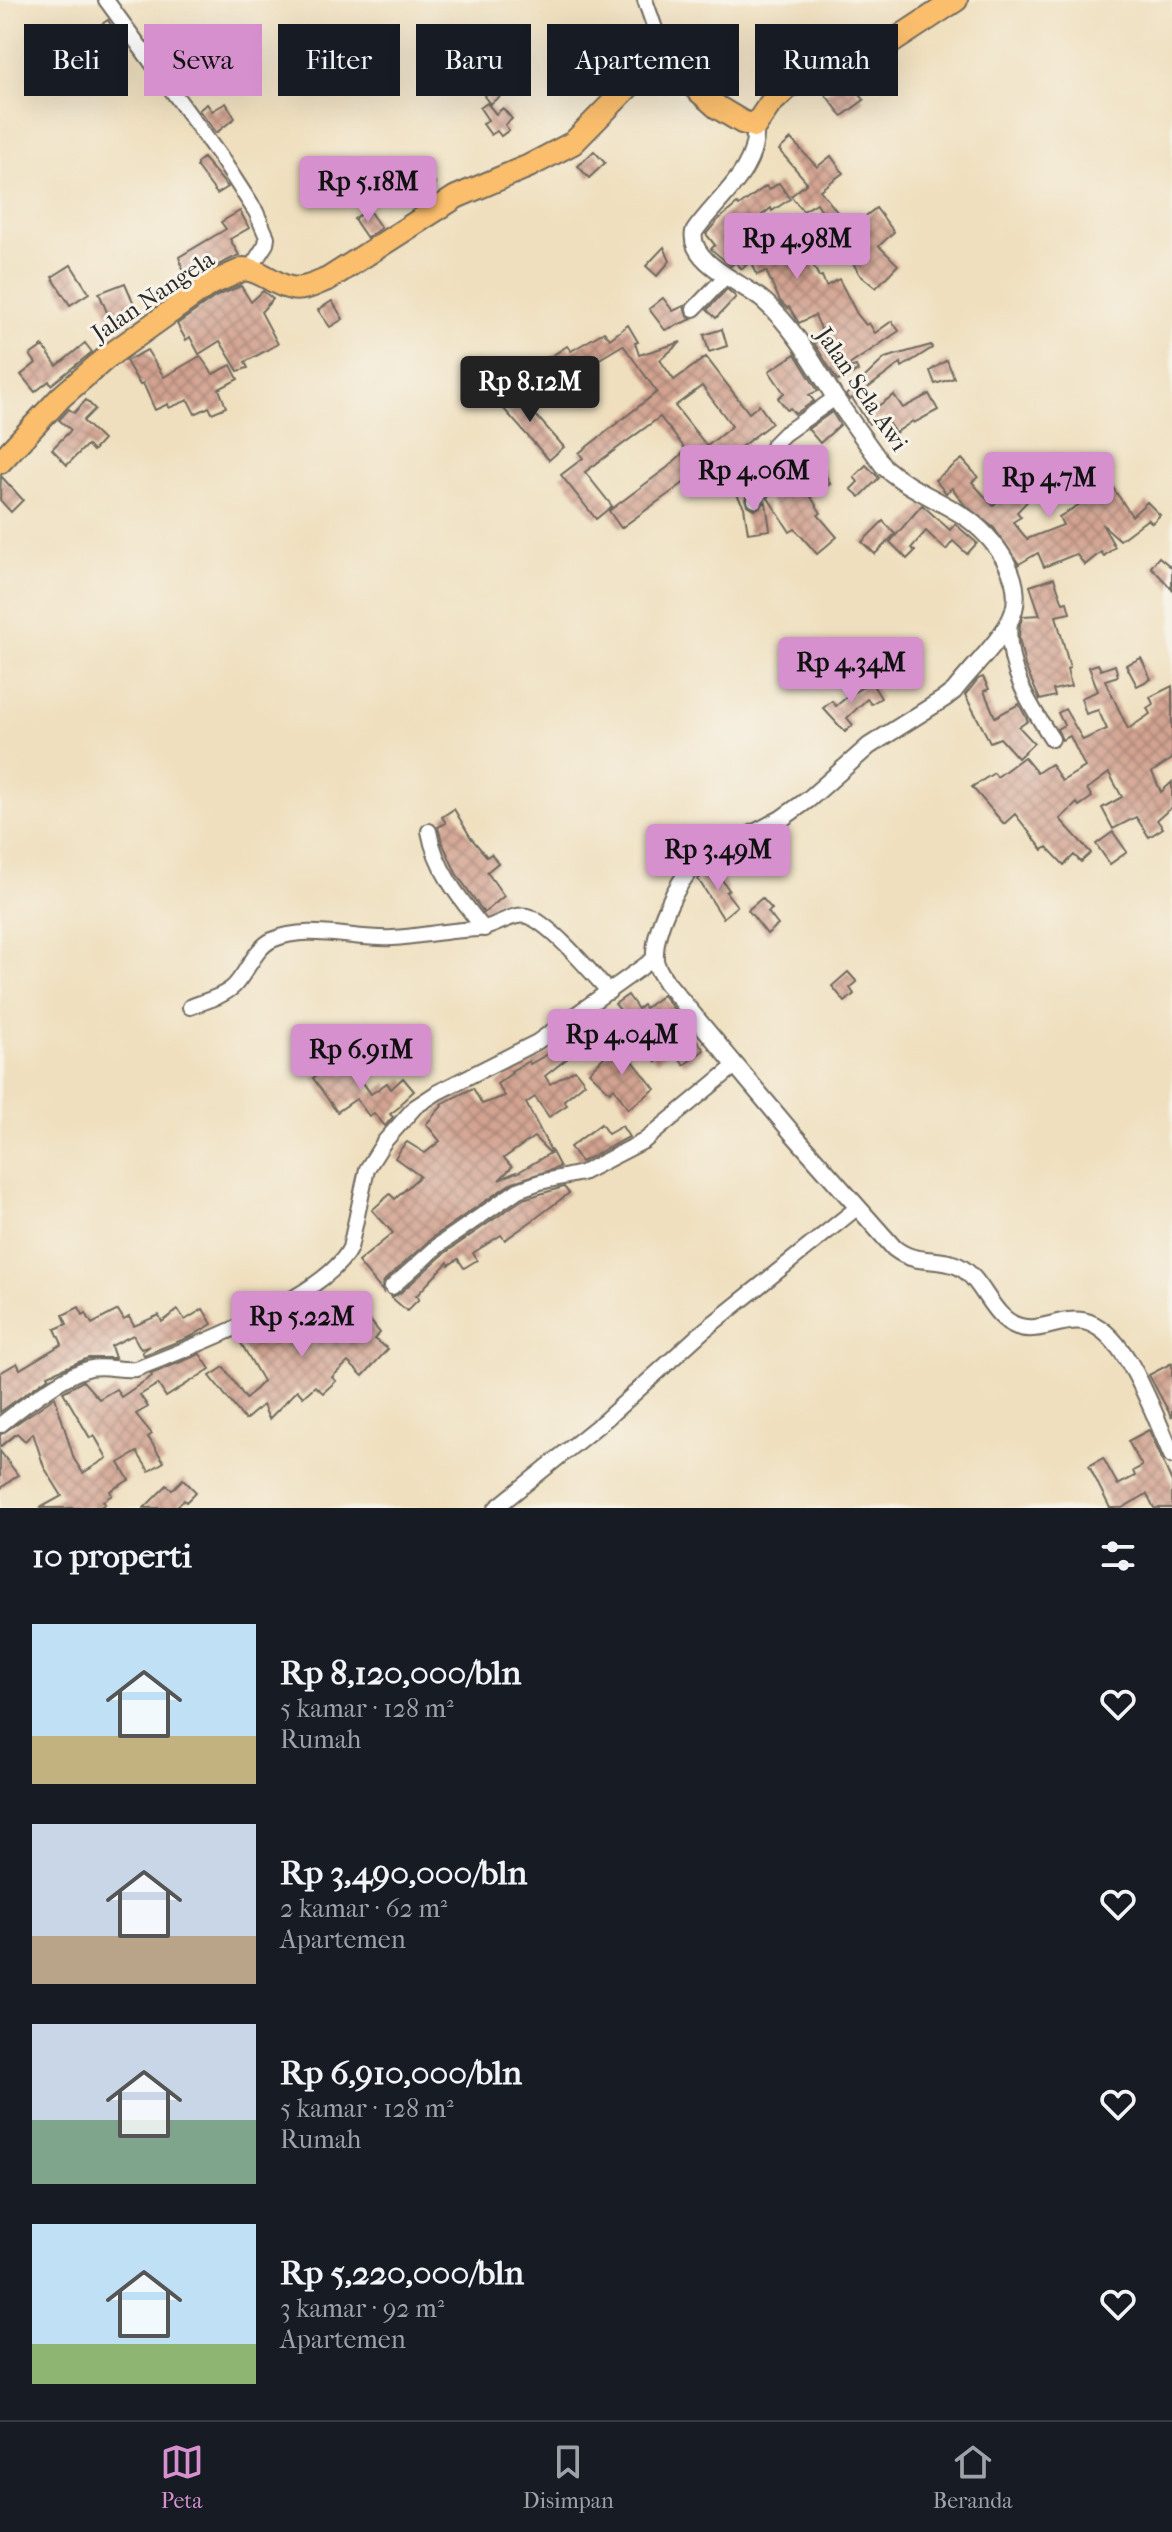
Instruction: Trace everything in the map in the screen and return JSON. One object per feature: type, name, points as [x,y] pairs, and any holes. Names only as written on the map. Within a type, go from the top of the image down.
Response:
[{"type":"main road","points":[[704,96],[717,107],[755,126],[770,104],[818,60],[830,55],[886,46],[956,0]]},
{"type":"main road","name":"Jalan Nangela","points":[[0,462],[61,397],[106,358],[208,285],[238,270],[250,269],[292,288],[310,286],[328,279],[456,197],[563,150],[621,96]]},
{"type":"street","points":[[106,0],[256,212],[267,237],[266,244],[250,269]]},
{"type":"street","points":[[645,0],[653,24]]},
{"type":"street","name":"Jalan Sela Awi","points":[[755,126],[752,157],[698,226],[693,237],[700,255],[763,299],[792,329],[835,398],[884,467],[916,491],[968,520],[1005,561],[1015,584],[1017,601],[1010,622]]},
{"type":"street","points":[[694,309],[726,276]]},
{"type":"street","points":[[755,500],[770,477],[770,455],[774,444],[835,398]]},
{"type":"street","points":[[1010,622],[1009,653],[1031,707],[1052,739]]},
{"type":"street","points":[[0,1425],[77,1373],[96,1367],[120,1371],[136,1369],[235,1329],[310,1286],[346,1257],[367,1169],[384,1142],[415,1107],[426,1098],[537,1042],[655,958],[671,899],[677,886],[696,863],[781,819],[809,799],[869,746],[945,698],[1010,622]]},
{"type":"street","points":[[429,831],[438,861],[454,891],[484,929]]},
{"type":"street","points":[[190,1007],[232,988],[268,942],[294,932],[361,938],[484,929],[514,917],[529,916],[553,935],[609,992]]},
{"type":"street","points":[[655,958],[666,982],[901,1254],[915,1260],[956,1265],[966,1271],[1005,1318],[1015,1325],[1028,1328],[1075,1320],[1095,1325],[1105,1332],[1148,1397],[1172,1455]]},
{"type":"street","points":[[392,1287],[439,1245],[518,1190],[582,1173],[644,1141],[736,1065]]},
{"type":"street","points":[[496,1508],[605,1420],[702,1332],[858,1207]]},
{"type":"building","points":[[484,96],[500,96],[490,104]]},
{"type":"building","points":[[827,96],[861,96],[864,100],[842,116]]},
{"type":"building","points":[[226,103],[235,118],[216,133],[199,110],[207,104],[212,111]]},
{"type":"building","points":[[487,103],[496,114],[503,108],[512,119],[505,125],[509,130],[501,136],[497,131],[491,135],[483,124],[488,120],[480,108]]},
{"type":"building","points":[[791,139],[817,167],[831,156],[843,173],[820,190],[850,228],[876,208],[894,232],[879,246],[898,265],[876,288],[860,275],[817,203],[803,211],[791,196],[806,181],[779,150]]},
{"type":"building","points":[[594,151],[605,163],[589,178],[578,166]]},
{"type":"building","points":[[203,158],[228,187],[217,194],[197,167]]},
{"type":"building","points":[[404,158],[416,171],[420,167],[436,184],[416,202],[399,184],[394,188],[387,181],[392,176],[388,173]]},
{"type":"building","points":[[779,183],[790,199],[772,211],[771,208],[752,223],[767,245],[782,232],[795,246],[818,222],[823,226],[806,250],[819,277],[822,276],[826,286],[839,279],[857,314],[866,325],[869,323],[875,333],[892,321],[899,331],[842,370],[856,366],[858,371],[838,381],[814,343],[824,336],[815,315],[799,323],[789,307],[780,301],[766,271],[757,275],[751,260],[742,269],[735,262],[731,266],[711,249],[715,245],[706,234],[737,204],[739,206],[766,186],[769,190]]},
{"type":"building","points":[[368,209],[381,228],[367,238],[354,219]]},
{"type":"building","points":[[240,211],[249,228],[230,239],[239,255],[187,280],[179,257],[226,229],[221,222]]},
{"type":"building","points":[[664,247],[670,261],[657,276],[646,266]]},
{"type":"building","points":[[71,265],[89,293],[70,305],[52,277]]},
{"type":"building","points":[[125,283],[137,311],[111,322],[99,293]]},
{"type":"building","points":[[241,286],[251,302],[263,291],[273,299],[261,312],[278,344],[245,362],[248,368],[238,371],[220,341],[199,354],[190,337],[186,340],[177,324],[215,297]]},
{"type":"building","points":[[727,289],[736,297],[716,318],[707,310]]},
{"type":"building","points":[[663,298],[673,311],[684,306],[687,316],[692,319],[665,330],[649,309]]},
{"type":"building","points":[[332,301],[343,319],[330,327],[318,310]]},
{"type":"building","points":[[628,325],[638,342],[635,343],[639,355],[681,342],[660,360],[674,380],[706,357],[749,413],[759,405],[772,423],[716,466],[711,460],[621,528],[609,511],[686,450],[660,417],[585,472],[612,506],[596,519],[561,475],[583,458],[579,453],[657,392],[623,345],[586,367],[581,359],[551,378],[541,363],[567,346],[571,351],[604,332],[610,339]],"holes":[[[702,386],[732,426],[707,446],[675,406]]]},
{"type":"building","points":[[722,329],[727,346],[709,352],[704,335]]},
{"type":"building","points":[[85,343],[92,352],[51,385],[49,381],[35,392],[21,375],[36,363],[30,355],[43,346],[57,366]]},
{"type":"building","points":[[931,345],[932,348],[902,367],[901,363],[864,391],[875,408],[894,395],[903,408],[929,394],[938,410],[895,433],[884,417],[869,424],[852,398],[850,400],[846,395],[885,358]]},
{"type":"building","points":[[147,350],[164,377],[200,356],[213,374],[231,365],[238,379],[219,389],[226,407],[212,413],[209,407],[195,414],[188,400],[155,410],[143,383],[140,385],[126,361]]},
{"type":"building","points":[[795,354],[818,391],[809,395],[814,401],[795,414],[790,408],[787,410],[778,398],[784,393],[769,371]]},
{"type":"building","points":[[947,360],[954,378],[935,384],[930,371]]},
{"type":"building","points":[[511,387],[564,447],[549,460],[496,400]]},
{"type":"building","points":[[86,400],[95,409],[83,421],[103,440],[93,451],[87,445],[67,465],[52,449],[71,430],[59,420],[69,409],[74,413]]},
{"type":"building","points":[[832,412],[840,425],[820,443],[808,429]]},
{"type":"building","points":[[962,459],[978,477],[972,482],[993,506],[1002,496],[1005,499],[1025,478],[1038,490],[1017,512],[1021,517],[1013,522],[1027,539],[1063,525],[1059,517],[1100,492],[1102,496],[1113,488],[1132,516],[1147,502],[1160,515],[1152,523],[1148,519],[1120,540],[1102,524],[1115,547],[1104,556],[1101,552],[1085,565],[1076,554],[1044,567],[1038,553],[1019,564],[994,528],[964,504],[952,488],[946,493],[935,480]]},
{"type":"building","points":[[820,463],[830,484],[809,494],[821,513],[818,515],[837,537],[817,554],[795,529],[790,532],[768,498],[777,485],[806,466],[810,471]]},
{"type":"building","points":[[866,465],[879,478],[860,497],[851,489],[858,482],[854,477]]},
{"type":"building","points":[[1,476],[23,500],[11,512],[0,500]]},
{"type":"building","points":[[747,484],[750,490],[745,499],[747,505],[755,510],[766,502],[770,530],[748,533],[744,507],[735,491]]},
{"type":"building","points":[[922,505],[950,530],[955,524],[977,543],[967,554],[953,541],[946,550],[926,531],[911,548],[915,551],[907,559],[890,542]]},
{"type":"building","points":[[883,521],[895,534],[875,554],[862,542]]},
{"type":"building","points":[[1159,557],[1172,565],[1172,589],[1151,567]]},
{"type":"building","points":[[1054,578],[1070,613],[1056,616],[1070,668],[1067,669],[1071,686],[1053,690],[1055,696],[1040,700],[1025,666],[1019,638],[1020,624],[1023,616],[1040,615],[1030,586]]},
{"type":"building","points":[[1141,658],[1151,679],[1137,686],[1126,665]]},
{"type":"building","points":[[1098,664],[1101,670],[1115,665],[1118,676],[1105,680],[1128,729],[1150,714],[1147,708],[1153,704],[1150,697],[1172,686],[1172,759],[1152,772],[1161,792],[1172,782],[1172,807],[1157,820],[1163,828],[1149,837],[1136,817],[1113,829],[1102,808],[1122,797],[1109,773],[1087,789],[1092,797],[1079,806],[1077,803],[1060,819],[1091,853],[1081,862],[1074,855],[1064,865],[1047,847],[1043,850],[1015,814],[1004,824],[972,787],[994,773],[997,777],[1024,757],[1037,773],[1051,764],[1062,781],[1085,767],[1070,736],[1062,740],[1057,729],[1064,725],[1058,713],[1065,709],[1083,740],[1107,729],[1098,710],[1086,714],[1081,698],[1098,691],[1089,667]]},
{"type":"building","points":[[983,677],[989,689],[984,691],[995,717],[1019,704],[1028,721],[1019,727],[1034,743],[1018,758],[1000,738],[990,742],[965,695]]},
{"type":"building","points":[[871,682],[881,698],[871,704],[867,699],[847,718],[853,725],[845,732],[823,708],[832,701],[836,706]]},
{"type":"building","points":[[454,809],[471,838],[487,857],[491,854],[498,863],[487,872],[504,896],[484,913],[456,873],[442,842],[438,827],[446,823],[442,817]]},
{"type":"building","points":[[1113,832],[1127,852],[1110,864],[1096,844]]},
{"type":"building","points":[[714,868],[737,906],[723,918],[698,879]]},
{"type":"building","points":[[762,898],[772,909],[768,912],[778,925],[767,934],[748,910]]},
{"type":"building","points":[[848,972],[857,982],[850,988],[854,994],[845,1002],[832,986]]},
{"type":"building","points":[[628,995],[638,1009],[643,1005],[645,1008],[663,995],[704,1050],[684,1065],[672,1050],[656,1062],[640,1039],[643,1037],[615,1004]]},
{"type":"building","points":[[595,1013],[607,1027],[545,1076],[550,1084],[575,1070],[585,1083],[564,1100],[567,1105],[549,1117],[535,1097],[526,1103],[551,1151],[534,1137],[504,1158],[512,1167],[499,1180],[552,1152],[560,1167],[513,1182],[433,1237],[385,1280],[383,1292],[358,1262],[393,1233],[372,1210],[390,1194],[395,1199],[420,1176],[395,1158],[403,1146],[407,1142],[425,1153],[440,1141],[426,1124],[441,1104],[473,1088],[482,1104],[505,1096],[497,1084],[511,1071],[567,1043],[562,1037]]},
{"type":"building","points":[[411,1040],[424,1062],[411,1070],[399,1048]]},
{"type":"building","points":[[615,1046],[620,1055],[625,1051],[655,1089],[628,1109],[614,1088],[610,1092],[589,1072]]},
{"type":"building","points":[[345,1057],[371,1094],[387,1083],[391,1089],[403,1078],[414,1091],[390,1114],[393,1117],[385,1126],[374,1113],[369,1116],[356,1099],[337,1112],[313,1078]]},
{"type":"building","points":[[601,1124],[608,1134],[622,1126],[629,1137],[581,1162],[570,1147]]},
{"type":"building","points":[[564,1187],[569,1193],[536,1218],[505,1240],[501,1235],[473,1253],[477,1260],[464,1268],[458,1259],[449,1265],[448,1262],[416,1296],[419,1299],[407,1311],[391,1297],[399,1294],[445,1253],[523,1199]]},
{"type":"building","points":[[351,1306],[359,1314],[363,1311],[380,1333],[374,1339],[388,1349],[363,1376],[348,1362],[332,1377],[336,1381],[323,1393],[315,1386],[303,1397],[297,1390],[269,1419],[263,1405],[245,1420],[210,1376],[224,1367],[246,1399],[263,1381],[238,1338],[250,1332],[252,1335],[271,1323],[276,1332],[306,1310],[323,1335],[341,1321],[338,1317]]},
{"type":"building","points":[[79,1307],[92,1324],[118,1310],[124,1320],[129,1317],[134,1326],[159,1315],[162,1322],[178,1310],[185,1320],[203,1309],[212,1324],[192,1336],[144,1355],[142,1352],[150,1346],[141,1349],[133,1335],[111,1346],[115,1358],[88,1358],[48,1375],[0,1412],[0,1373],[17,1363],[20,1369],[62,1344],[55,1329],[67,1324],[63,1315]]},
{"type":"building","points":[[200,1354],[210,1369],[166,1397],[158,1384],[140,1395],[148,1407],[136,1414],[152,1434],[148,1437],[164,1462],[149,1471],[137,1452],[119,1463],[129,1480],[110,1491],[112,1495],[99,1508],[40,1508],[62,1496],[44,1467],[33,1433],[25,1441],[17,1433],[0,1447],[0,1435],[55,1397],[74,1459],[83,1473],[107,1458],[94,1435],[90,1438],[63,1392],[83,1381],[99,1399],[116,1389],[121,1397],[151,1374]]},
{"type":"building","points":[[1172,1363],[1172,1418],[1149,1375]]},
{"type":"building","points":[[1149,1430],[1172,1482],[1172,1508],[1154,1508],[1147,1494],[1122,1508],[1110,1508],[1089,1466],[1103,1458],[1118,1485],[1135,1476],[1133,1471],[1142,1466],[1128,1441]]},
{"type":"building","points":[[0,1451],[18,1475],[0,1489]]},
{"type":"building","points":[[183,1479],[196,1492],[186,1502],[184,1500],[175,1508],[144,1508],[167,1485],[172,1490]]}]
